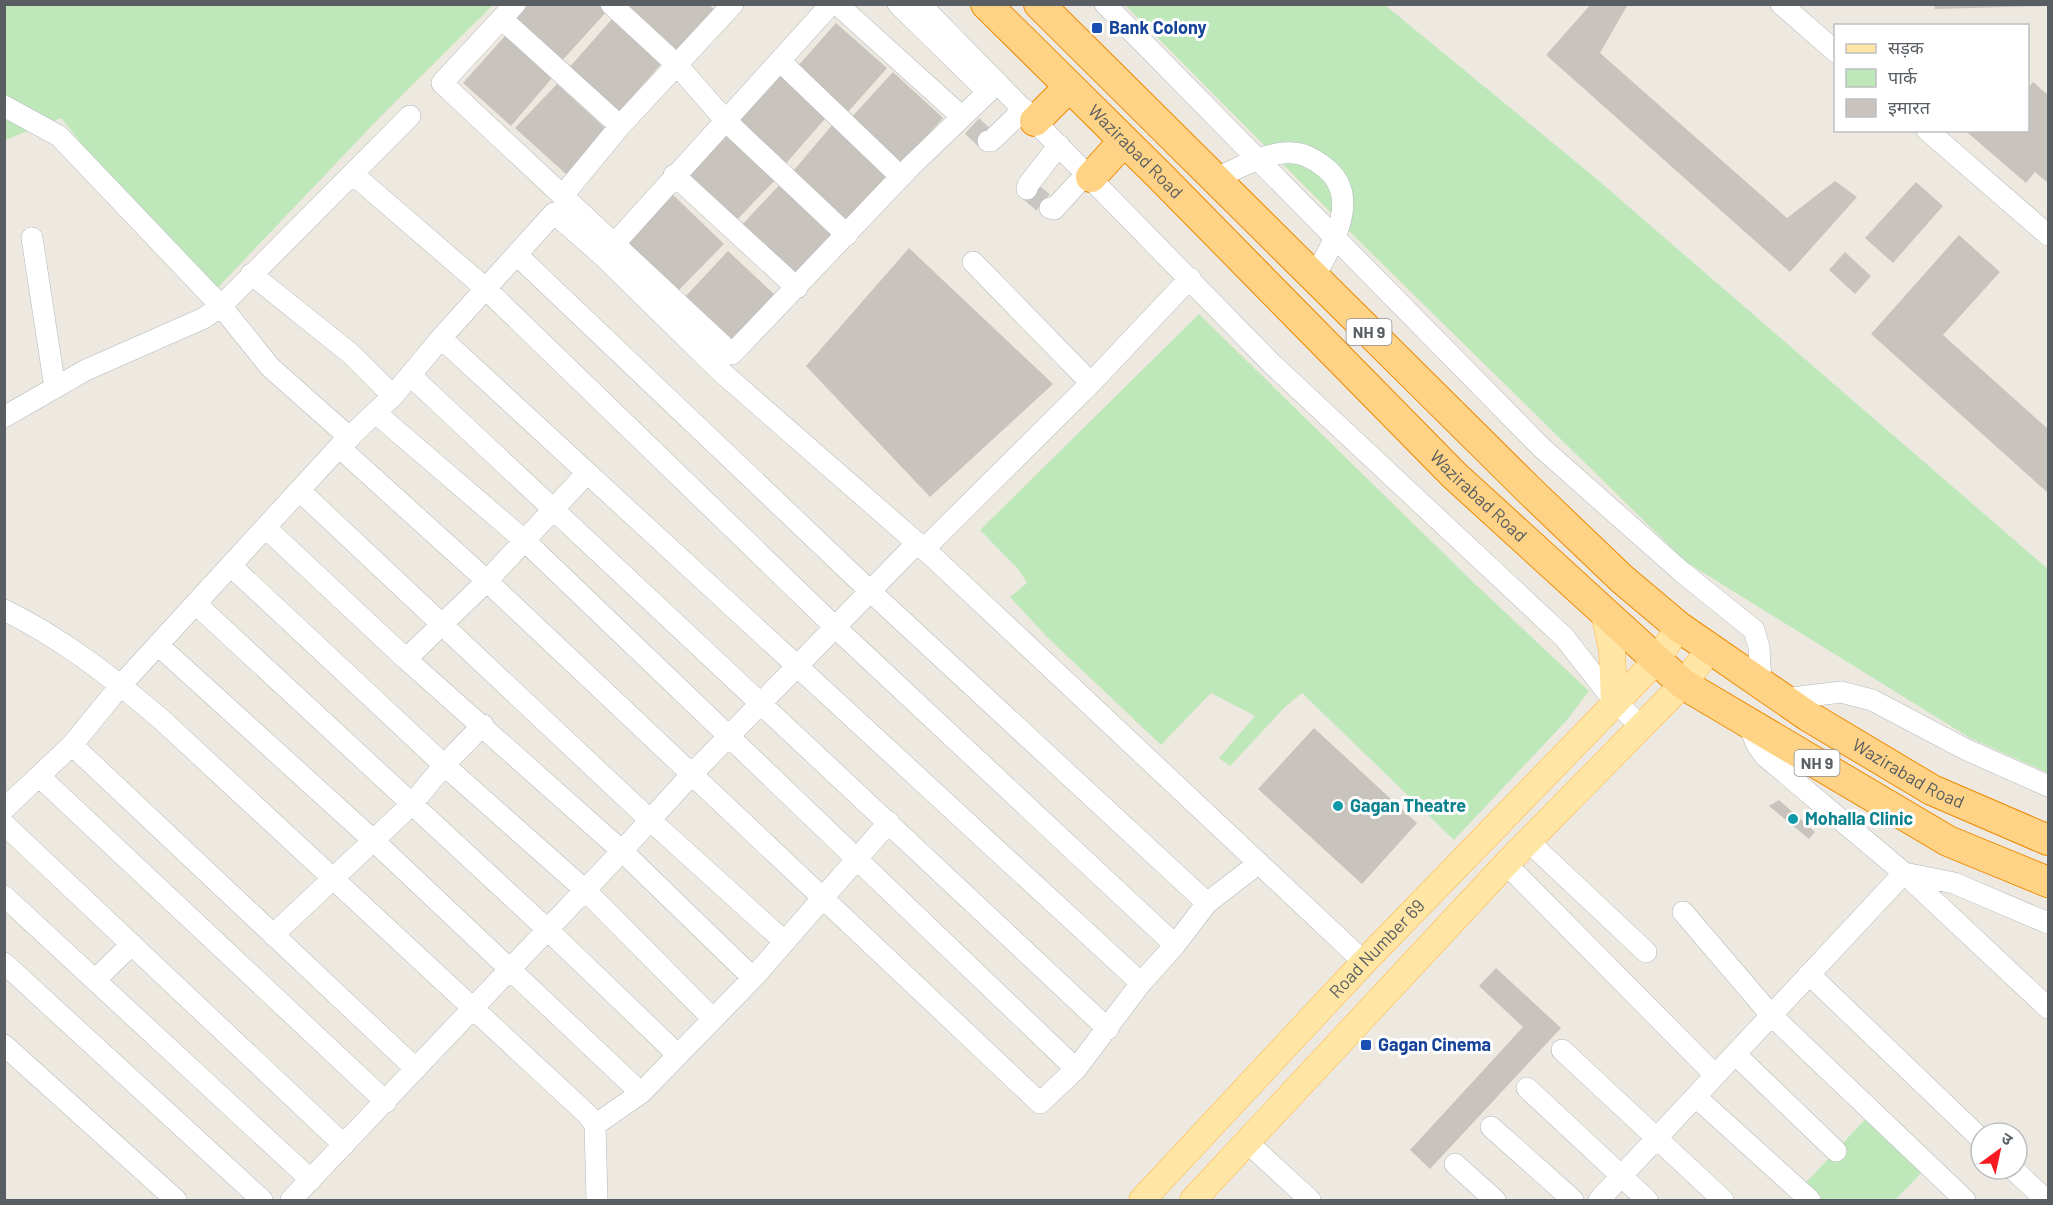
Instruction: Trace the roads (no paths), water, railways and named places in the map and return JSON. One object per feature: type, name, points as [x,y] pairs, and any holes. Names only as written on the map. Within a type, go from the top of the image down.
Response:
[{"type":"highway","name":"Wazirabad Road","points":[[986,4],[1454,475],[1683,684],[1948,841],[2049,882]]},
{"type":"highway","name":"Wazirabad Road","points":[[1039,4],[1614,571],[1680,627],[1772,691],[1932,790],[2049,840]]},
{"type":"highway","points":[[1029,115],[1070,87]]},
{"type":"highway","points":[[1089,175],[1124,141]]},
{"type":"main road","points":[[1604,614],[1612,650],[1614,701]]},
{"type":"main road","name":"Road Number 69","points":[[1142,1200],[1364,962],[1614,701],[1656,661],[1680,627]]},
{"type":"main road","name":"Road Number 69","points":[[1193,1200],[1506,864],[1683,684],[1710,649]]},
{"type":"street","points":[[611,4],[677,65],[726,121],[847,235]]},
{"type":"street","points":[[609,249],[831,4]]},
{"type":"street","points":[[837,4],[967,121]]},
{"type":"street","points":[[4,809],[72,745],[121,685],[345,443],[377,414],[485,288],[518,255],[554,213],[609,249],[732,354],[901,177],[967,121],[988,92],[898,4]]},
{"type":"street","points":[[920,4],[1272,364],[1564,637],[1614,701],[1641,726]]},
{"type":"street","points":[[1105,4],[1542,448],[1682,572],[1754,630],[1772,691],[1841,692],[1872,700],[1965,748],[2049,786]]},
{"type":"street","points":[[1781,4],[1834,50]]},
{"type":"street","points":[[564,194],[620,126],[729,6]]},
{"type":"street","points":[[620,126],[509,12],[442,83],[564,194],[609,249],[718,369],[921,546],[1364,962]]},
{"type":"street","points":[[780,61],[901,177]]},
{"type":"street","points":[[967,121],[973,120],[1003,89]]},
{"type":"street","points":[[4,106],[59,136],[221,306],[270,367],[345,443],[691,775],[1040,1103],[1076,1069],[1141,982],[1176,945],[1208,903],[1259,863]]},
{"type":"street","points":[[988,141],[1029,115]]},
{"type":"street","points":[[4,417],[86,370],[204,318],[221,306],[354,175],[410,116]]},
{"type":"street","points":[[1929,132],[2049,235]]},
{"type":"street","points":[[1027,189],[1059,146]]},
{"type":"street","points":[[1214,179],[1258,159],[1293,153],[1315,160],[1330,171],[1344,199],[1336,238],[1314,277]]},
{"type":"street","points":[[354,175],[485,288],[835,627],[1176,945]]},
{"type":"street","points":[[1050,208],[1054,209],[1089,175]]},
{"type":"street","points":[[674,176],[797,288]]},
{"type":"street","points":[[32,238],[55,388]]},
{"type":"street","points":[[518,255],[870,591],[1208,903]]},
{"type":"street","points":[[973,262],[1091,382]]},
{"type":"street","points":[[251,274],[351,354],[393,396]]},
{"type":"street","points":[[291,1200],[548,930],[691,775],[870,591],[921,546],[1091,382],[1190,278]]},
{"type":"street","points":[[441,338],[1141,982]]},
{"type":"street","points":[[411,376],[762,702],[1108,1029]]},
{"type":"street","points":[[377,414],[525,541],[855,860],[1076,1069]]},
{"type":"street","points":[[406,659],[487,581],[587,473]]},
{"type":"street","points":[[300,491],[650,820],[785,942]]},
{"type":"street","points":[[266,528],[406,659],[483,724],[622,851],[753,978]]},
{"type":"street","points":[[231,566],[444,765],[585,890],[712,1018]]},
{"type":"street","points":[[196,604],[548,930],[677,1054]]},
{"type":"street","points":[[4,610],[47,634],[121,685],[335,879],[472,1009],[578,1103],[595,1125],[597,1200]]},
{"type":"street","points":[[158,645],[374,841],[641,1093]]},
{"type":"street","points":[[1747,721],[1756,745],[1765,756],[1904,873],[2049,1008]]},
{"type":"street","points":[[273,935],[412,804],[444,765],[483,724]]},
{"type":"street","points":[[72,745],[416,1069]]},
{"type":"street","points":[[39,776],[386,1102]]},
{"type":"street","points":[[595,1125],[641,1093],[753,978],[889,822]]},
{"type":"street","points":[[4,824],[344,1145]]},
{"type":"street","points":[[1529,842],[1646,952]]},
{"type":"street","points":[[1506,864],[1715,1075]]},
{"type":"street","points":[[1904,873],[1954,883],[2049,923]]},
{"type":"street","points":[[1599,1200],[1904,873]]},
{"type":"street","points":[[4,897],[311,1180]]},
{"type":"street","points":[[1683,912],[1771,1016],[1965,1200]]},
{"type":"street","points":[[95,980],[132,944]]},
{"type":"street","points":[[4,963],[262,1200]]},
{"type":"street","points":[[1809,974],[1969,1127]]},
{"type":"street","points":[[4,1045],[176,1200]]},
{"type":"street","points":[[1562,1050],[1723,1200]]},
{"type":"street","points":[[1735,1054],[1836,1151]]},
{"type":"street","points":[[1527,1088],[1647,1200]]},
{"type":"street","points":[[1696,1096],[1810,1200]]},
{"type":"street","points":[[1491,1127],[1573,1200]]},
{"type":"street","points":[[1247,1142],[1310,1200]]},
{"type":"street","points":[[1455,1164],[1495,1200]]},
{"type":"street","points":[[2026,1181],[2046,1200]]},
{"type":"tunnel","points":[[972,126],[988,141]]},
{"type":"tunnel","points":[[1027,189],[1050,208]]},
{"type":"place","name":"Bank Colony","points":[[1097,28]]},
{"type":"place","name":"Gagan Theatre","points":[[1338,806]]},
{"type":"place","name":"Mohalla Clinic","points":[[1793,819]]},
{"type":"place","name":"Gagan Cinema","points":[[1366,1045]]}]
